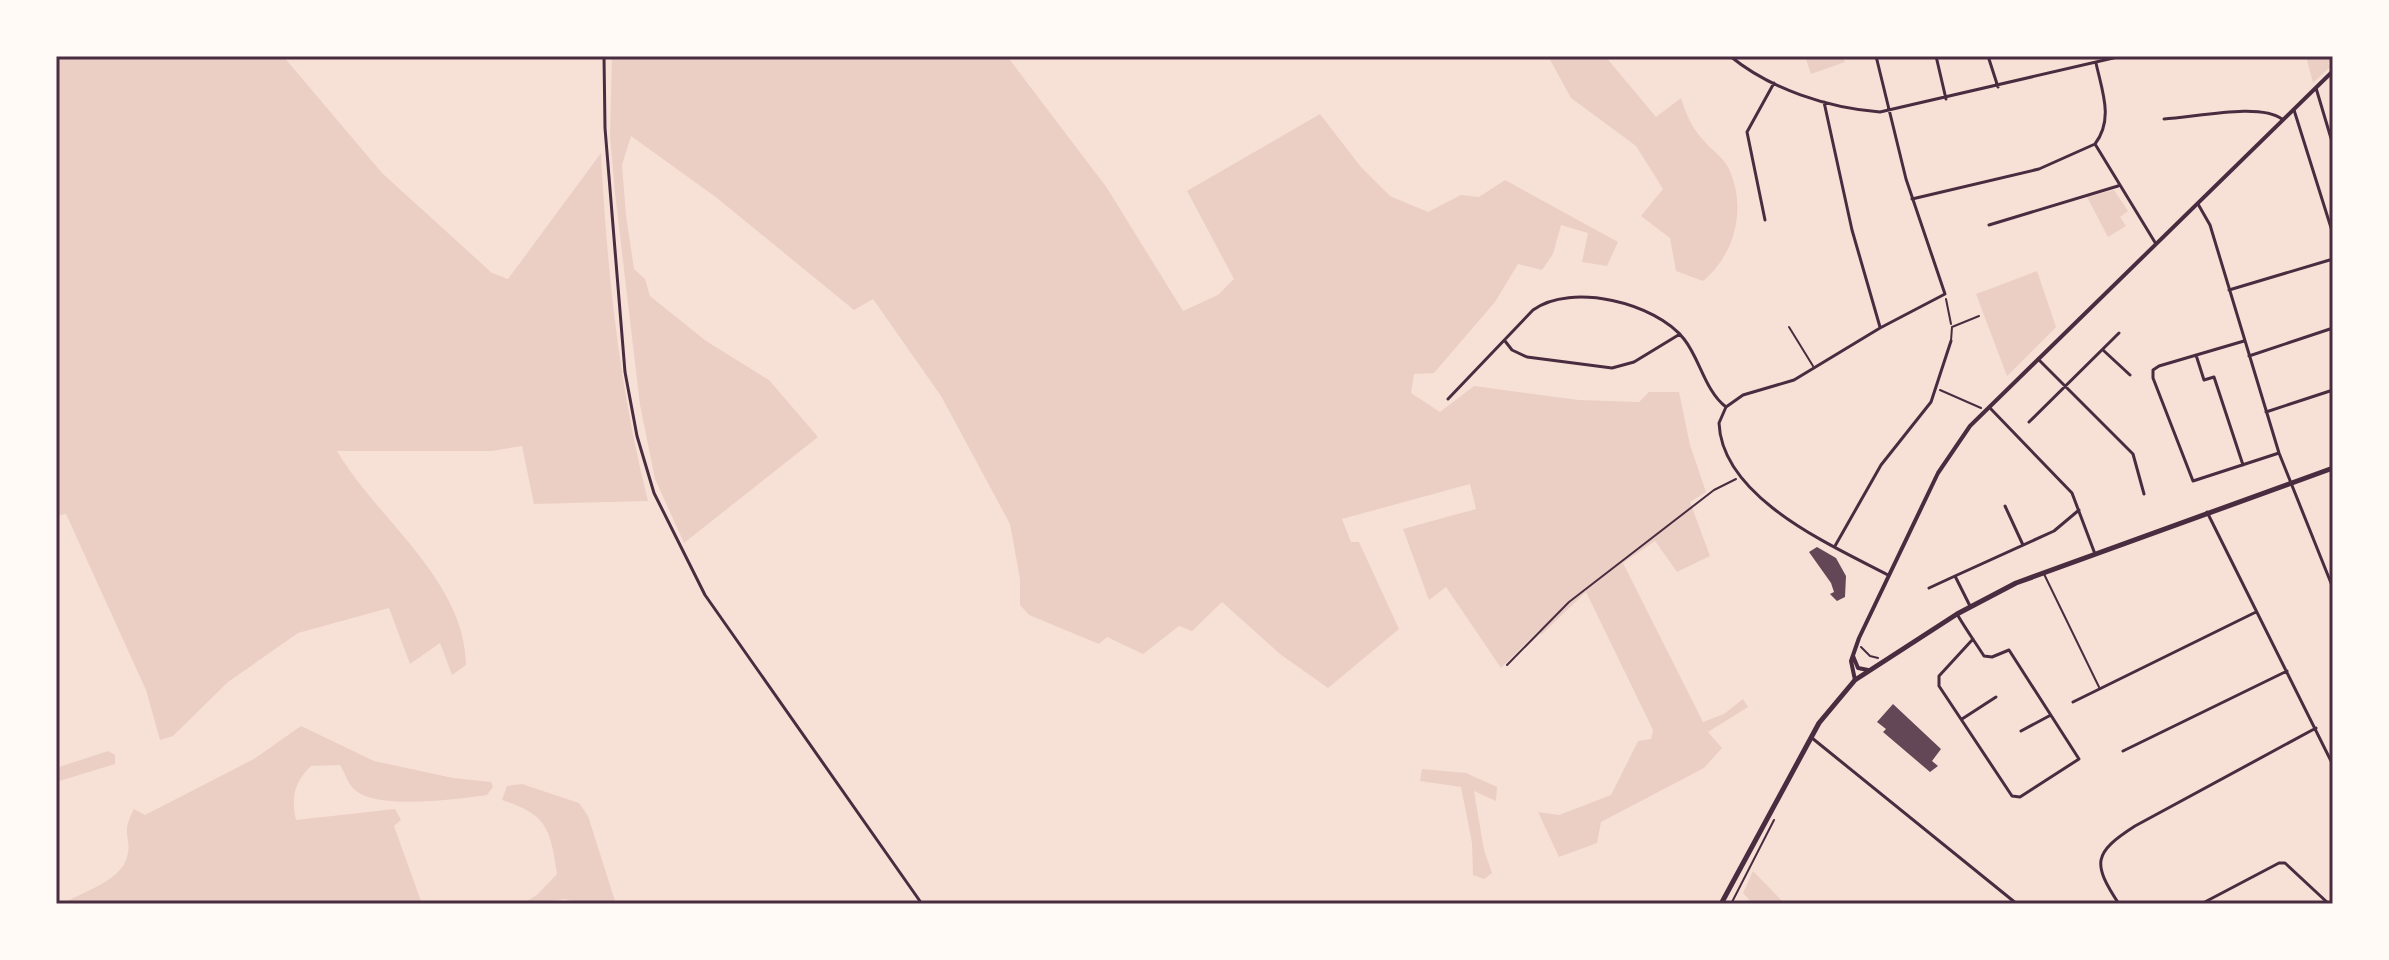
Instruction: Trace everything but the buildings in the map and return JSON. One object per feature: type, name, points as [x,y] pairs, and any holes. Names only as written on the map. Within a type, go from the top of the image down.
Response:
[{"type":"main road","points":[[1721,904],[1811,737],[1834,701],[1869,670],[1970,606],[2044,572],[2333,468]]},
{"type":"street","points":[[604,56],[605,128],[625,372],[637,436],[654,493],[705,595],[922,904]]},
{"type":"street","points":[[1730,56],[1774,83],[1824,102],[1890,112],[2122,56]]},
{"type":"street","points":[[1876,56],[1912,199],[1945,294],[1784,384],[1743,395],[1726,407],[1720,417],[1719,430],[1740,477],[1782,515],[1888,575]]},
{"type":"street","points":[[1936,56],[1946,99]]},
{"type":"street","points":[[1988,56],[1998,87]]},
{"type":"street","points":[[1912,199],[2039,169],[2095,144],[2107,112],[2096,63]]},
{"type":"street","points":[[1855,680],[1853,654],[1888,575],[1938,473],[1970,426],[2333,71]]},
{"type":"street","points":[[1765,220],[1747,132],[1774,83]]},
{"type":"street","points":[[2316,88],[2333,145]]},
{"type":"street","points":[[1824,102],[1852,227],[1880,328]]},
{"type":"street","points":[[2294,110],[2333,234]]},
{"type":"street","points":[[2164,119],[2244,112],[2276,114],[2283,120]]},
{"type":"street","points":[[2095,144],[2156,244]]},
{"type":"street","points":[[1989,225],[2118,186]]},
{"type":"street","points":[[2198,203],[2205,212],[2289,483],[2333,588]]},
{"type":"street","points":[[2229,290],[2333,259]]},
{"type":"street","points":[[1448,399],[1539,305],[1569,296],[1634,306],[1660,317],[1680,334],[1717,399],[1726,407]]},
{"type":"street","points":[[2249,356],[2333,328]]},
{"type":"street","points":[[2029,422],[2119,333]]},
{"type":"street","points":[[1505,341],[1512,350],[1527,357],[1612,368],[1634,362],[1680,334]]},
{"type":"street","points":[[1835,546],[1881,465],[1937,389],[1951,341]]},
{"type":"street","points":[[2244,341],[2153,370],[2193,481],[2279,453]]},
{"type":"street","points":[[2103,350],[2130,375]]},
{"type":"street","points":[[2196,355],[2204,380],[2214,377],[2243,465]]},
{"type":"street","points":[[2038,359],[2133,454],[2144,494]]},
{"type":"street","points":[[2266,412],[2333,390]]},
{"type":"street","points":[[1988,409],[2072,493],[2095,554]]},
{"type":"street","points":[[2005,506],[2023,545]]},
{"type":"street","points":[[1929,588],[2054,531],[2079,510]]},
{"type":"street","points":[[2207,512],[2333,765]]},
{"type":"street","points":[[1955,576],[1970,606]]},
{"type":"street","points":[[2073,702],[2257,611]]},
{"type":"street","points":[[1957,614],[1988,658],[2009,650],[2079,759],[2016,798],[1938,681],[1973,639]]},
{"type":"street","points":[[1853,654],[1857,667],[1869,670]]},
{"type":"street","points":[[2123,751],[2287,671]]},
{"type":"street","points":[[1962,719],[1996,697]]},
{"type":"street","points":[[2021,731],[2051,715]]},
{"type":"street","points":[[2119,904],[2099,867],[2100,855],[2108,845],[2135,826],[2316,728]]},
{"type":"street","points":[[1811,737],[2017,904]]},
{"type":"street","points":[[2201,904],[2279,863],[2285,863],[2329,904]]},
{"type":"lane","points":[[1951,341],[1952,327],[1979,316]]},
{"type":"lane","points":[[1789,327],[1813,367]]},
{"type":"lane","points":[[2044,572],[2100,689]]},
{"type":"path","points":[[1945,294],[1952,327]]},
{"type":"path","points":[[1937,389],[1988,409]]},
{"type":"path","points":[[1507,665],[1569,602],[1714,490],[1740,477]]},
{"type":"path","points":[[1862,641],[1863,651],[1882,661]]},
{"type":"path","points":[[1731,904],[1770,833]]},
{"type":"shaded area","points":[[56,56],[283,56],[382,173],[492,273],[508,279],[601,153],[616,328],[629,415],[648,501],[534,504],[522,446],[492,451],[337,451],[435,578],[451,605],[462,634],[466,665],[452,675],[440,643],[410,664],[389,608],[298,633],[228,682],[173,736],[160,740],[146,690],[66,514],[56,516]]},
{"type":"shaded area","points":[[612,56],[1007,56],[1107,188],[1183,311],[1218,295],[1234,279],[1187,191],[1320,114],[1361,167],[1390,196],[1428,212],[1461,195],[1479,197],[1505,180],[1618,242],[1607,266],[1582,262],[1588,233],[1561,225],[1553,254],[1542,270],[1518,264],[1495,302],[1434,373],[1414,374],[1411,393],[1440,412],[1474,386],[1579,400],[1639,402],[1649,392],[1679,392],[1690,445],[1706,492],[1690,502],[1710,556],[1677,572],[1655,541],[1623,563],[1703,722],[1724,714],[1743,699],[1748,707],[1708,732],[1722,748],[1704,768],[1601,822],[1597,843],[1559,857],[1538,812],[1559,815],[1611,795],[1638,741],[1651,739],[1653,730],[1586,592],[1541,635],[1540,629],[1501,668],[1446,587],[1429,600],[1403,529],[1476,509],[1470,484],[1342,519],[1351,542],[1359,542],[1399,629],[1328,688],[1280,654],[1222,602],[1192,631],[1179,626],[1143,654],[1107,637],[1099,644],[1029,615],[1020,605],[1020,579],[1010,524],[941,396],[873,299],[854,310],[717,198],[631,136],[622,165],[626,215],[634,269],[645,279],[650,296],[706,341],[769,380],[818,437],[684,543],[655,479],[640,405],[610,136]]},
{"type":"shaded area","points":[[1548,56],[1605,56],[1656,117],[1681,98],[1696,131],[1727,165],[1737,199],[1735,230],[1730,244],[1723,258],[1703,281],[1676,271],[1670,238],[1641,216],[1663,189],[1636,146],[1571,98]]},
{"type":"shaded area","points":[[1805,56],[1843,56],[1845,62],[1811,74]]},
{"type":"shaded area","points":[[2306,56],[2333,58],[2328,63],[2330,67],[2313,83]]},
{"type":"shaded area","points":[[2114,190],[2128,211],[2120,217],[2126,226],[2108,237],[2087,197]]},
{"type":"shaded area","points":[[2037,271],[2056,327],[2007,376],[1976,294]]},
{"type":"shaded area","points":[[301,726],[374,761],[453,778],[491,782],[493,787],[487,795],[400,802],[367,797],[356,791],[340,765],[311,766],[297,784],[294,797],[296,820],[395,809],[401,820],[394,826],[422,904],[61,904],[117,873],[127,857],[127,826],[134,809],[145,815],[254,759]]},
{"type":"shaded area","points":[[108,751],[115,755],[115,764],[56,782],[56,768]]},
{"type":"shaded area","points":[[1422,769],[1466,773],[1497,787],[1496,801],[1474,791],[1484,850],[1492,873],[1484,879],[1473,875],[1472,843],[1461,787],[1420,781]]},
{"type":"shaded area","points":[[522,784],[579,803],[588,816],[616,904],[578,904],[566,899],[522,904],[537,895],[557,874],[552,846],[544,826],[529,812],[502,800],[507,786]]},
{"type":"shaded area","points":[[1753,871],[1785,904],[1753,904],[1743,893]]}]
